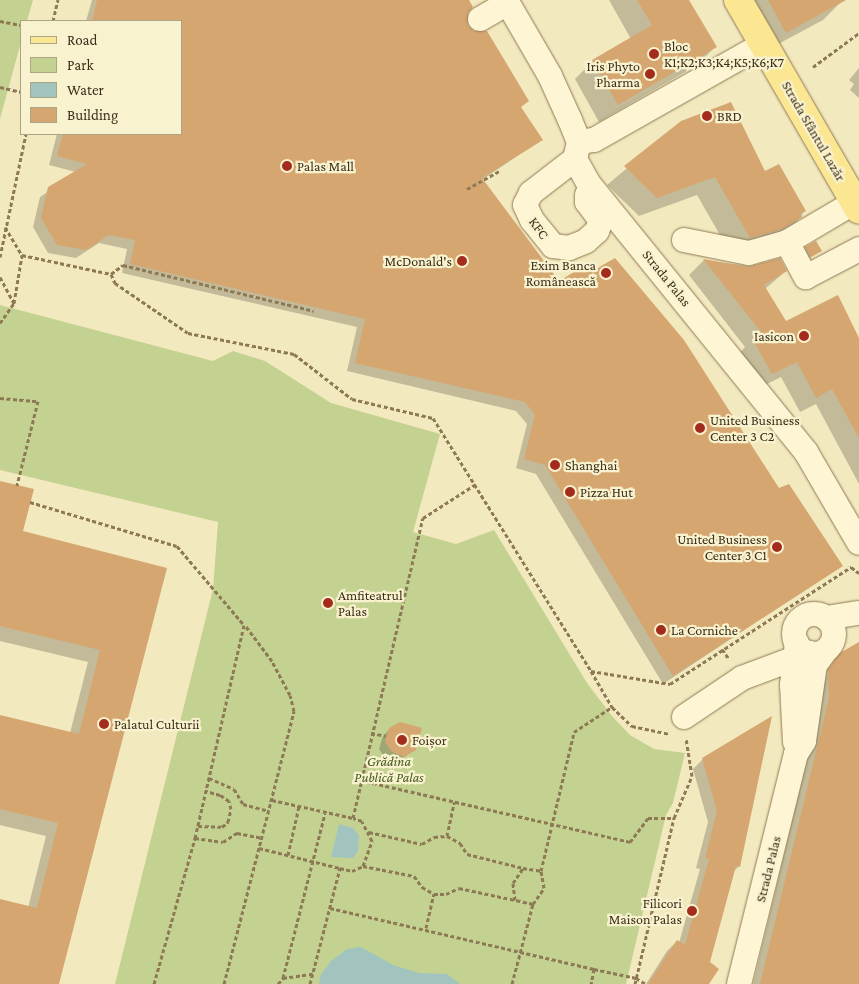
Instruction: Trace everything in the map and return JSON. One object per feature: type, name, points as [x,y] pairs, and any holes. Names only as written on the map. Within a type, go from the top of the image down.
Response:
[{"type":"main road","name":"Strada Sfântul Lazăr","points":[[738,0],[857,206]]},
{"type":"lane","points":[[477,8],[507,2]]},
{"type":"lane","name":"Strada Palas","points":[[507,2],[550,76],[589,184],[806,452],[859,542]]},
{"type":"lane","points":[[577,151],[764,44]]},
{"type":"lane","name":"KFC","points":[[577,151],[531,194],[525,206],[532,220],[553,246],[569,248],[586,241],[598,231],[601,221],[586,202],[589,184]]},
{"type":"lane","points":[[684,240],[749,253],[787,242],[857,206]]},
{"type":"lane","points":[[787,242],[806,277],[859,249]]},
{"type":"lane","name":"Strada Palas","points":[[739,984],[796,754],[792,708],[806,651],[795,630],[802,619],[814,614],[830,623],[858,613]]},
{"type":"lane","name":"Strada Palas","points":[[806,651],[833,641],[830,623]]},
{"type":"lane","points":[[682,728],[742,678],[806,651]]},
{"type":"path","points":[[53,20],[58,0]]},
{"type":"path","points":[[0,20],[20,25]]},
{"type":"path","points":[[813,66],[859,33]]},
{"type":"path","points":[[0,87],[20,92]]},
{"type":"path","points":[[0,257],[5,226],[26,135]]},
{"type":"path","points":[[467,189],[499,171]]},
{"type":"path","points":[[0,324],[14,303],[22,254],[5,226]]},
{"type":"path","points":[[22,254],[111,274],[123,265],[314,311]]},
{"type":"path","points":[[111,274],[115,283],[188,333],[294,354],[352,399],[433,418],[476,484],[612,707],[632,726],[682,728],[692,776],[674,818],[635,984]]},
{"type":"path","points":[[0,278],[14,303]]},
{"type":"path","points":[[0,398],[38,401],[17,485]]},
{"type":"path","points":[[353,818],[360,780],[423,518],[476,484]]},
{"type":"path","points":[[30,502],[177,546],[272,661],[290,695],[294,710],[224,984]]},
{"type":"path","points":[[591,671],[670,684],[851,566],[859,573]]},
{"type":"path","points":[[154,984],[195,838],[244,625]]},
{"type":"path","points":[[722,649],[733,664]]},
{"type":"path","points":[[512,984],[533,904],[544,888],[541,871],[574,732],[612,707]]},
{"type":"path","points":[[371,733],[386,736]]},
{"type":"path","points":[[209,778],[234,789],[243,804],[269,811]]},
{"type":"path","points":[[360,780],[630,842],[648,818],[674,818]]},
{"type":"path","points":[[198,826],[222,828],[228,822],[231,808],[229,801],[220,795],[206,792]]},
{"type":"path","points":[[272,800],[362,821],[372,841],[363,866]]},
{"type":"path","points":[[447,836],[454,802]]},
{"type":"path","points":[[288,855],[299,806]]},
{"type":"path","points":[[278,984],[283,978],[325,813]]},
{"type":"path","points":[[369,832],[422,844],[434,837],[447,836],[460,843],[467,854],[541,871]]},
{"type":"path","points":[[195,838],[223,842],[237,833],[262,838]]},
{"type":"path","points":[[259,848],[352,871],[363,866],[414,876],[422,887],[434,894],[446,894],[459,888],[533,904]]},
{"type":"path","points":[[310,984],[340,868]]},
{"type":"path","points":[[515,900],[513,882],[523,868]]},
{"type":"path","points":[[426,928],[434,894]]},
{"type":"path","points":[[330,908],[426,928],[636,978],[646,984]]},
{"type":"path","points":[[591,984],[594,969]]},
{"type":"path","points":[[283,978],[313,974]]},
{"type":"green space","points":[[0,0],[33,0],[27,20],[20,20],[20,46],[0,119]]},
{"type":"green space","name":"Grădina Publică Palas","points":[[0,305],[213,361],[233,351],[265,361],[331,403],[440,434],[413,532],[456,544],[494,530],[587,683],[612,716],[630,735],[654,749],[685,753],[673,803],[666,815],[626,984],[115,984],[213,589],[218,522],[0,470]]},
{"type":"water","points":[[339,824],[353,828],[359,835],[358,851],[353,858],[331,857]]},
{"type":"water","points":[[361,947],[393,965],[419,973],[447,974],[460,984],[319,984],[320,976],[331,961],[347,949]]},
{"type":"building","points":[[97,0],[469,0],[473,7],[468,13],[468,25],[474,31],[487,31],[529,101],[521,107],[543,140],[482,178],[559,281],[589,263],[594,270],[615,258],[684,340],[779,488],[789,484],[843,566],[673,676],[545,465],[524,459],[535,415],[525,402],[355,363],[365,319],[130,264],[135,240],[109,235],[86,250],[57,245],[41,218],[48,187],[87,164],[57,156],[63,135],[182,135],[182,20],[92,20]]},
{"type":"building","name":"Bloc K1;K2;K3;K4;K5;K6;K7","points":[[637,0],[689,0],[717,47],[618,105],[592,60],[652,25]]},
{"type":"building","points":[[768,0],[846,0],[786,33]]},
{"type":"building","points":[[731,102],[765,171],[779,164],[806,211],[800,214],[802,217],[782,229],[750,238],[715,177],[657,198],[624,166],[681,121]]},
{"type":"building","points":[[816,241],[822,251],[811,257],[805,247]]},
{"type":"building","points":[[780,258],[787,271],[764,285],[786,321],[838,295],[859,338],[859,438],[832,389],[816,398],[797,362],[772,374],[752,338],[762,333],[703,259],[747,267]]},
{"type":"building","name":"Palatul Culturii","points":[[0,481],[34,489],[23,531],[167,568],[59,984],[0,984],[0,899],[37,908],[58,823],[0,809],[0,715],[79,734],[100,650],[0,626]]},
{"type":"building","points":[[859,642],[859,984],[760,984],[829,698],[828,670],[838,654]]},
{"type":"building","points":[[772,716],[740,867],[736,866],[710,962],[719,969],[709,984],[648,984],[677,940],[685,945],[709,859],[705,858],[717,811],[702,758]]},
{"type":"building","name":"Foișor","points":[[400,722],[422,728],[416,750],[404,757],[392,752],[385,742],[389,728]]},
{"type":"place","name":"Bloc K1;K2;K3;K4;K5;K6;K7","points":[[654,54]]},
{"type":"place","name":"Iris Phyto Pharma","points":[[650,74]]},
{"type":"place","name":"BRD","points":[[707,116]]},
{"type":"place","name":"Palas Mall","points":[[287,166]]},
{"type":"place","name":"McDonald's","points":[[462,261]]},
{"type":"place","name":"Exim Banca Românească","points":[[606,273]]},
{"type":"place","name":"Iasicon","points":[[804,336]]},
{"type":"place","name":"United Business Center 3 C2","points":[[700,428]]},
{"type":"place","name":"Shanghai","points":[[555,465]]},
{"type":"place","name":"Pizza Hut","points":[[570,492]]},
{"type":"place","name":"United Business Center 3 C1","points":[[777,547]]},
{"type":"place","name":"Amfiteatrul Palas","points":[[328,603]]},
{"type":"place","name":"La Corniche","points":[[661,630]]},
{"type":"place","name":"Palatul Culturii","points":[[104,724]]},
{"type":"place","name":"Foișor","points":[[402,740]]},
{"type":"place","name":"Filicori Maison Palas","points":[[692,911]]}]
